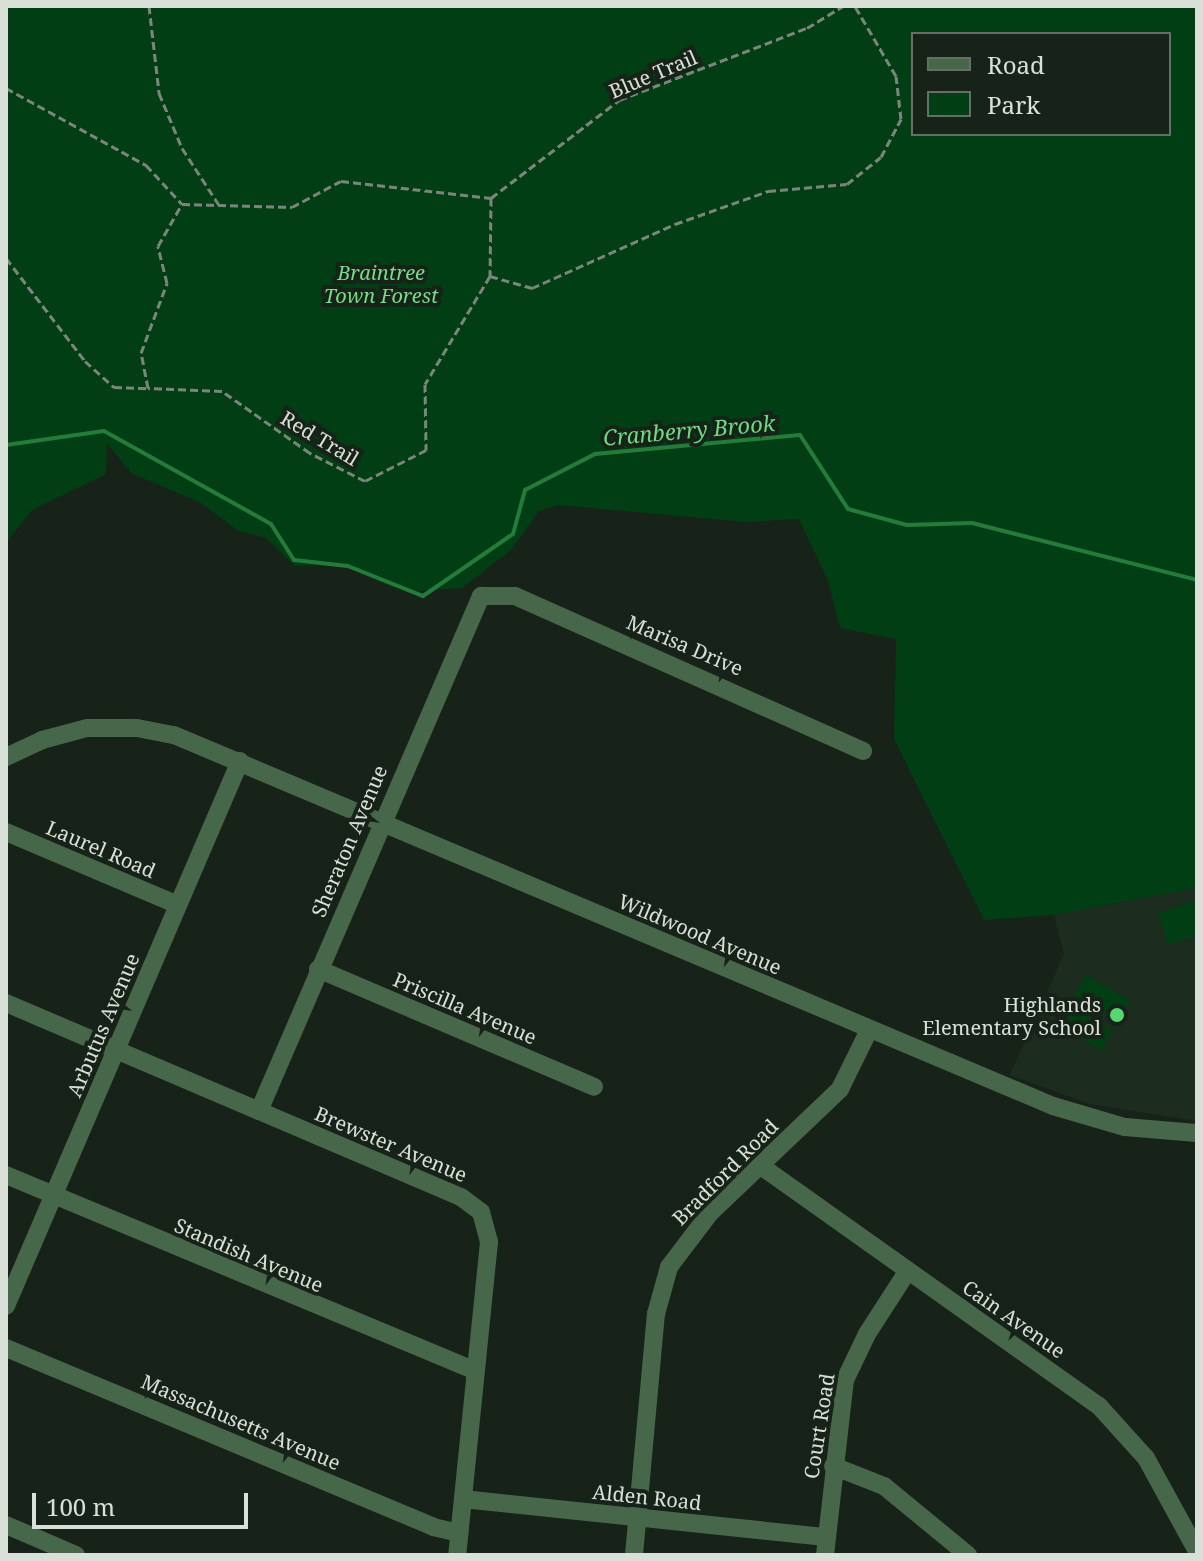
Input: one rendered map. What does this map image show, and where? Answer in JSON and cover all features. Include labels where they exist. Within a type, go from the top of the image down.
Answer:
[{"type":"street","name":"Marisa Drive","points":[[486,593],[515,596],[863,751]]},
{"type":"street","name":"Sheraton Avenue","points":[[259,1111],[473,605],[486,593]]},
{"type":"street","name":"Wildwood Avenue","points":[[6,757],[52,736],[100,727],[149,730],[194,743],[869,1030],[1087,1118],[1197,1133]]},
{"type":"street","name":"Arbutus Avenue","points":[[6,1306],[240,761]]},
{"type":"street","name":"Laurel Road","points":[[6,832],[178,905]]},
{"type":"street","name":"Priscilla Avenue","points":[[318,969],[594,1087]]},
{"type":"street","name":"Brewster Avenue","points":[[6,1003],[461,1197],[481,1212],[489,1242],[457,1555]]},
{"type":"street","name":"Bradford Road","points":[[634,1555],[664,1277],[690,1234],[840,1089],[869,1030]]},
{"type":"street","name":"Cain Avenue","points":[[761,1166],[1115,1421],[1161,1482],[1197,1551]]},
{"type":"street","name":"Standish Avenue","points":[[6,1175],[476,1371]]},
{"type":"street","name":"Court Road","points":[[826,1546],[833,1466],[849,1369],[907,1272]]},
{"type":"street","name":"Massachusetts Avenue","points":[[6,1348],[433,1527],[459,1533]]},
{"type":"street","points":[[833,1466],[855,1470],[884,1486],[968,1555]]},
{"type":"street","name":"Alden Road","points":[[463,1499],[638,1518],[826,1546]]},
{"type":"street","points":[[6,1525],[76,1555]]},
{"type":"path","points":[[149,6],[159,93],[182,148],[219,205]]},
{"type":"path","name":"Blue Trail","points":[[491,198],[619,100],[807,28],[843,6]]},
{"type":"path","points":[[6,88],[146,165],[182,204],[292,207],[341,181],[491,198],[490,276],[532,288],[675,224],[768,191],[847,184],[881,157],[901,119],[896,76],[855,6]]},
{"type":"path","points":[[6,258],[85,361],[114,387],[148,388],[141,353],[167,283],[158,246],[182,204]]},
{"type":"path","name":"Red Trail","points":[[148,388],[222,391],[310,453],[365,481],[426,450],[425,384],[490,276]]},
{"type":"shaded area","name":"Highlands Elementary School","points":[[1197,888],[1197,1121],[1090,1104],[1010,1075],[1064,954],[1054,915]]},
{"type":"green space","name":"Braintree Town Forest","points":[[6,6],[1197,6],[1197,888],[1054,915],[984,920],[894,739],[896,639],[840,628],[828,581],[799,519],[746,522],[557,505],[539,511],[511,550],[462,588],[415,591],[392,587],[341,565],[295,566],[266,538],[239,531],[199,502],[131,473],[107,443],[106,474],[32,510],[6,543]]},
{"type":"green space","points":[[1197,900],[1197,935],[1168,945],[1158,913]]},
{"type":"green space","points":[[1086,975],[1130,1001],[1119,1020],[1074,995]]},
{"type":"green space","points":[[1069,1005],[1113,1030],[1102,1050],[1058,1025]]},
{"type":"waterway","name":"Cranberry Brook","points":[[6,445],[104,431],[271,524],[294,560],[348,566],[423,596],[513,534],[525,490],[595,454],[800,435],[848,509],[907,525],[972,523],[1197,580]]},
{"type":"place","name":"Highlands Elementary School","points":[[1117,1015]]}]
